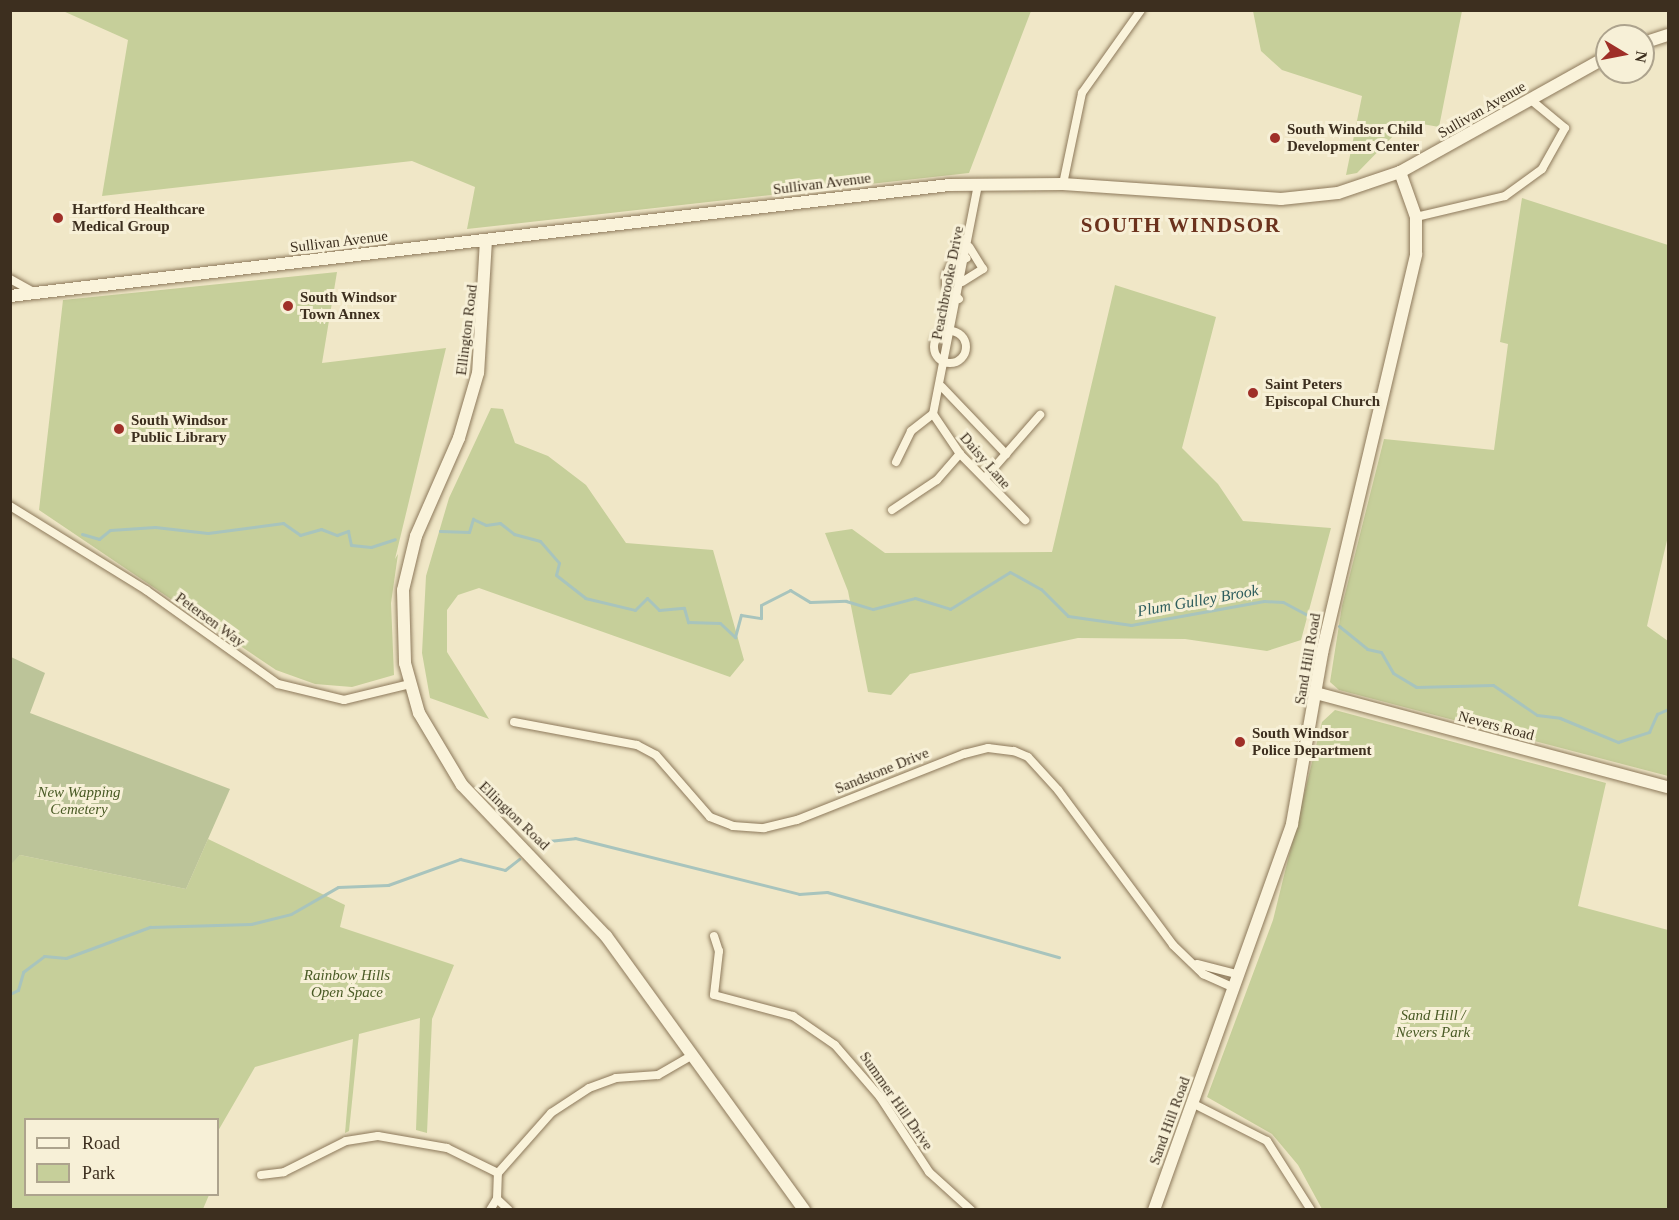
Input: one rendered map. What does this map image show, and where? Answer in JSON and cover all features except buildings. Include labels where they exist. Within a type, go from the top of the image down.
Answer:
[{"type":"main road","name":"Sullivan Avenue","points":[[10,296],[978,184],[1064,184],[1281,199],[1338,193],[1400,172],[1595,64]]},
{"type":"main road","name":"Sand Hill Road","points":[[1154,1209],[1240,975],[1292,824],[1316,693],[1418,242],[1416,217],[1400,172]]},
{"type":"main road","name":"Ellington Road","points":[[486,240],[478,373],[459,438],[416,536],[403,590],[402,642],[410,684],[430,738],[450,770],[584,908],[804,1209]]},
{"type":"main road","name":"Nevers Road","points":[[1316,693],[1668,787]]},
{"type":"street","points":[[1064,184],[1082,93],[1141,10]]},
{"type":"street","points":[[1416,217],[1505,196],[1542,169],[1565,128],[1530,99]]},
{"type":"street","name":"Peachbrooke Drive","points":[[933,414],[947,363],[969,247],[978,184]]},
{"type":"street","points":[[962,282],[983,269],[969,247]]},
{"type":"street","points":[[959,299],[946,286],[946,275],[951,265],[967,258]]},
{"type":"street","points":[[10,279],[35,292]]},
{"type":"street","points":[[953,330],[966,351],[947,363],[933,344],[953,330]]},
{"type":"street","points":[[942,387],[1006,454]]},
{"type":"street","points":[[896,462],[911,430],[933,414]]},
{"type":"street","name":"Daisy Lane","points":[[933,414],[960,454],[1025,520]]},
{"type":"street","points":[[985,478],[1040,415]]},
{"type":"street","points":[[892,510],[937,480],[960,454]]},
{"type":"street","name":"Petersen Way","points":[[10,507],[146,590],[278,684],[344,700],[410,684]]},
{"type":"street","name":"Sandstone Drive","points":[[514,722],[637,746],[656,755],[710,817],[732,826],[764,828],[964,754],[988,748],[1014,751],[1035,764],[1173,945],[1197,964],[1203,974],[1235,988]]},
{"type":"street","name":"Summer Hill Drive","points":[[714,936],[719,951],[714,995],[793,1016],[835,1045],[880,1097],[928,1172],[970,1209]]},
{"type":"street","name":"Sandstone Drive","points":[[1197,964],[1240,975]]},
{"type":"street","points":[[490,1209],[497,1198],[498,1173],[551,1113],[589,1088],[616,1078],[658,1075],[692,1054]]},
{"type":"street","points":[[1192,1103],[1267,1141],[1311,1209]]},
{"type":"street","points":[[261,1175],[285,1172],[346,1141],[378,1136],[447,1148],[498,1173]]},
{"type":"street","points":[[497,1198],[509,1209]]},
{"type":"green space","points":[[63,11],[1031,11],[969,173],[467,229],[475,187],[412,161],[102,196],[128,40]]},
{"type":"green space","points":[[1253,11],[1462,11],[1439,127],[1417,123],[1397,132],[1357,173],[1346,175],[1362,96],[1282,70],[1261,51]]},
{"type":"green space","points":[[1522,198],[1668,245],[1668,536],[1647,626],[1668,641],[1668,776],[1339,690],[1330,682],[1342,606],[1384,439],[1494,450],[1508,344],[1500,342]]},
{"type":"green space","points":[[337,272],[322,363],[446,348],[395,559],[398,554],[391,603],[394,675],[352,687],[315,684],[276,670],[39,510],[63,300]]},
{"type":"green space","points":[[1115,285],[1216,317],[1182,448],[1218,484],[1243,521],[1331,528],[1301,640],[1267,651],[1185,639],[1078,638],[910,674],[891,695],[868,692],[848,591],[825,533],[852,529],[885,553],[1052,552]]},
{"type":"green space","points":[[491,408],[503,409],[515,443],[548,456],[586,485],[626,543],[713,550],[744,660],[730,677],[479,588],[458,595],[447,610],[447,652],[489,719],[430,698],[422,653],[426,576],[449,498]]},
{"type":"green space","name":"New Wapping Cemetery","points":[[11,657],[45,673],[30,713],[230,789],[186,889],[20,855],[11,864]]},
{"type":"green space","name":"Sand Hill / Nevers Park","points":[[1335,710],[1606,783],[1578,906],[1668,930],[1668,1209],[1322,1209],[1298,1165],[1272,1134],[1207,1097],[1273,920],[1322,722]]},
{"type":"green space","name":"Rainbow Hills Open Space","points":[[208,839],[345,905],[340,927],[454,965],[432,1019],[427,1133],[416,1130],[420,1018],[359,1034],[349,1131],[345,1133],[353,1039],[255,1067],[219,1129],[219,1118],[24,1118],[24,1196],[209,1196],[203,1209],[11,1210],[10,864],[20,855],[186,889]]},
{"type":"waterway","name":"Plum Gulley Brook","points":[[440,531],[469,532],[473,519],[486,525],[500,523],[514,534],[540,541],[559,563],[556,575],[585,598],[635,610],[647,598],[659,610],[684,608],[688,622],[720,623],[735,637],[741,615],[761,618],[761,605],[790,590],[810,602],[846,601],[873,609],[915,598],[950,609],[1010,572],[1041,589],[1068,616],[1131,625],[1264,601],[1283,602],[1313,618]]},
{"type":"waterway","name":"Plum Gulley Brook","points":[[82,534],[99,539],[110,530],[155,527],[208,533],[283,523],[300,535],[321,529],[337,535],[348,531],[351,545],[371,547],[395,539]]},
{"type":"waterway","name":"Plum Gulley Brook","points":[[1339,626],[1367,649],[1381,652],[1393,673],[1416,687],[1493,685],[1537,715],[1560,718],[1618,742],[1649,732],[1657,714],[1668,709]]},
{"type":"waterway","points":[[539,842],[575,838],[799,894],[827,892],[1059,957]]},
{"type":"waterway","points":[[10,994],[18,990],[23,972],[44,956],[66,958],[150,927],[251,924],[291,914],[338,887],[388,885],[460,859],[505,870],[519,859]]},
{"type":"place","name":"South Windsor Child Development Center","points":[[1275,138]]},
{"type":"place","name":"Hartford Healthcare Medical Group","points":[[58,218]]},
{"type":"place","name":"South Windsor Town Annex","points":[[288,306]]},
{"type":"place","name":"Saint Peters Episcopal Church","points":[[1253,393]]},
{"type":"place","name":"South Windsor Public Library","points":[[119,429]]},
{"type":"place","name":"South Windsor Police Department","points":[[1240,742]]},
{"type":"district","name":"SOUTH WINDSOR","points":[[1181,225]]}]
